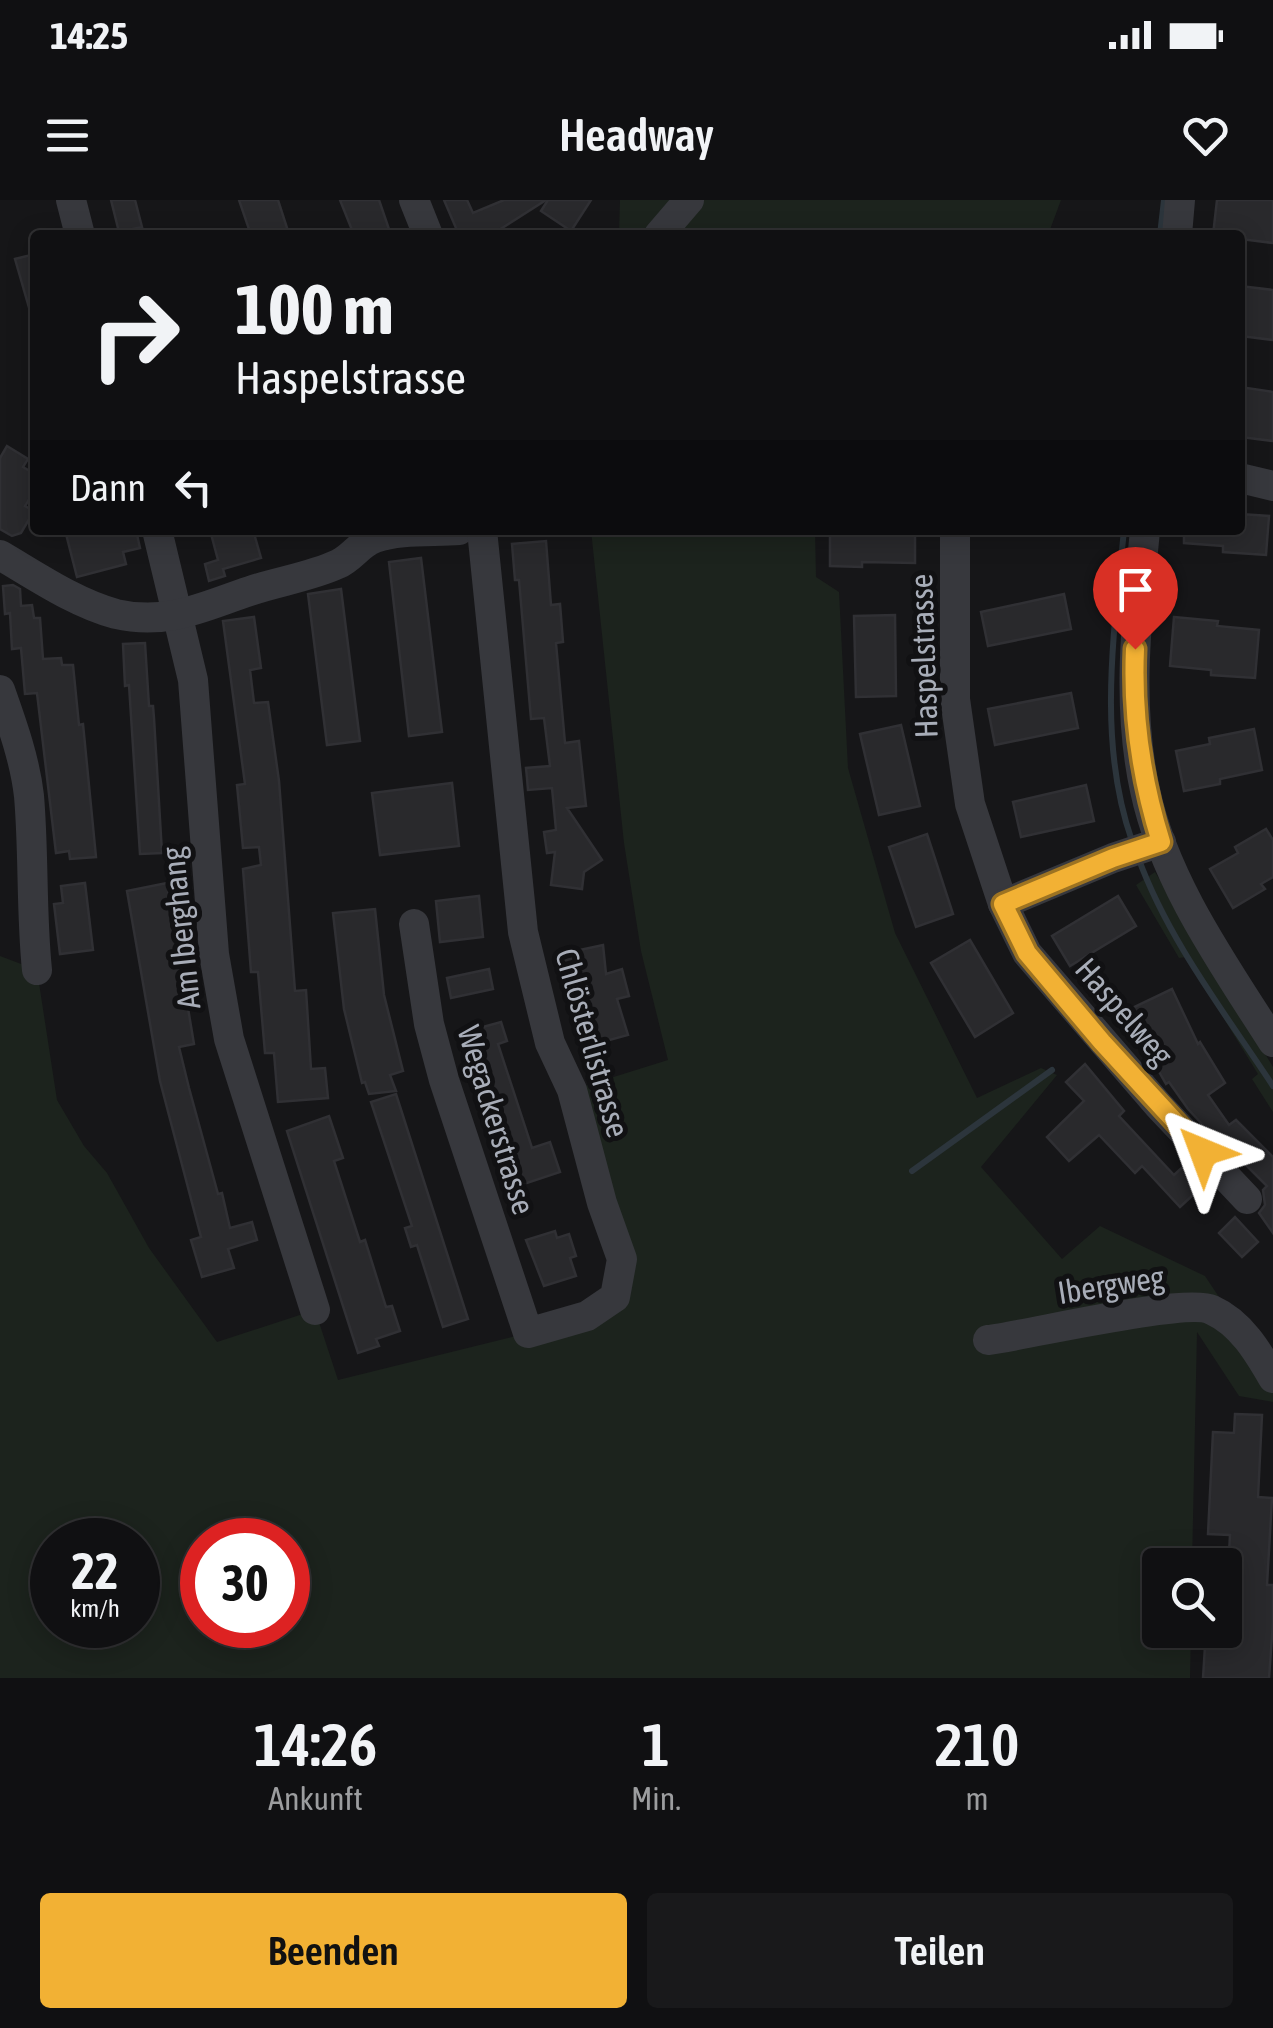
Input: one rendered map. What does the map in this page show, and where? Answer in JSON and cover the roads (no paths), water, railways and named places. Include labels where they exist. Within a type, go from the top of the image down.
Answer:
[{"type":"street","points":[[71,200],[79,230]]},
{"type":"street","points":[[414,200],[426,230]]},
{"type":"street","points":[[663,230],[689,200]]},
{"type":"street","points":[[1177,230],[1180,200]]},
{"type":"street","points":[[1245,479],[1273,486]]},
{"type":"street","name":"Am Iberghang","points":[[158,535],[193,680],[214,954],[229,1038],[315,1310]]},
{"type":"street","points":[[0,555],[64,592],[118,614],[179,615],[320,572],[344,562],[367,542],[393,535]]},
{"type":"street","name":"Chlösterlistrasse","points":[[483,535],[524,932],[550,1042],[572,1090],[602,1203],[622,1259],[616,1296],[587,1316],[528,1333]]},
{"type":"street","name":"Haspelstrasse","points":[[956,535],[955,699],[970,804],[1003,904]]},
{"type":"street","points":[[1145,535],[1134,685],[1145,792],[1142,848],[1208,937],[1273,1042]]},
{"type":"street","points":[[0,690],[28,793],[32,920],[38,970]]},
{"type":"street","points":[[1003,904],[1142,848]]},
{"type":"street","name":"Haspelweg","points":[[1003,904],[1027,953],[1147,1094],[1247,1199]]},
{"type":"street","name":"Wegackerstrasse","points":[[414,924],[429,1024],[444,1080],[528,1333]]},
{"type":"street","name":"Ibergweg","points":[[988,1340],[1163,1308],[1210,1308],[1250,1340],[1273,1378]]},
{"type":"waterway","points":[[1161,230],[1164,200]]},
{"type":"waterway","points":[[1124,535],[1113,647],[1111,726],[1121,803],[1132,841]]},
{"type":"waterway","points":[[1138,857],[1181,947],[1273,1086]]},
{"type":"waterway","points":[[912,1171],[1052,1070]]}]
